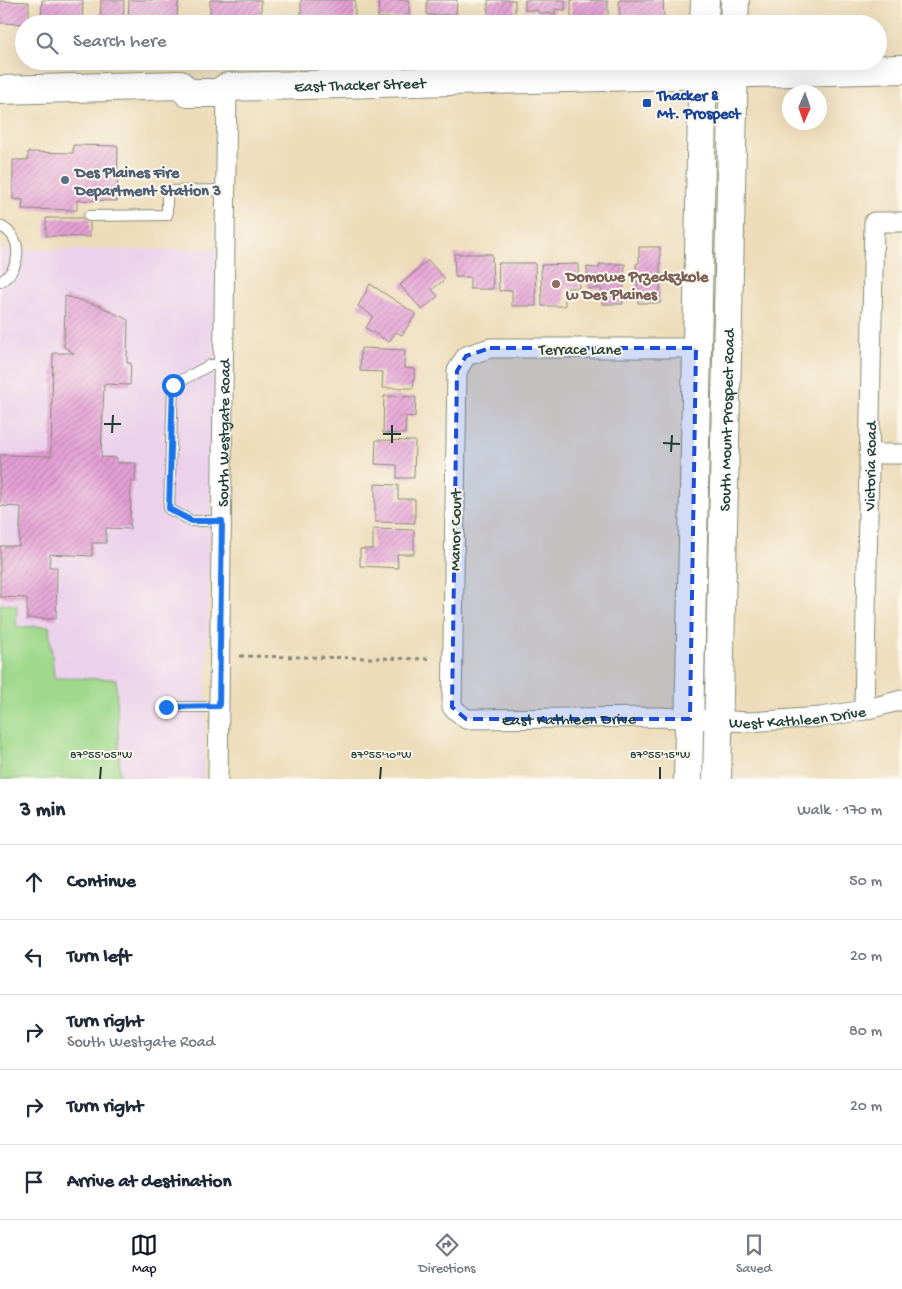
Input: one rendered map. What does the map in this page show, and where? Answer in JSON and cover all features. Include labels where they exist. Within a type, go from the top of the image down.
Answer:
[{"type":"main road","points":[[704,15],[705,0]]},
{"type":"main road","points":[[734,15],[735,0]]},
{"type":"main road","name":"East Thacker Street","points":[[0,90],[180,84],[188,93],[218,93],[228,87],[653,70]]},
{"type":"main road","name":"South Mount Prospect Road","points":[[688,779],[703,70]]},
{"type":"main road","name":"South Mount Prospect Road","points":[[717,779],[733,70]]},
{"type":"main road","name":"East Thacker Street","points":[[887,70],[902,70]]},
{"type":"street","name":"South Westgate Road","points":[[218,779],[228,87]]},
{"type":"street","name":"Victoria Road","points":[[864,710],[874,222],[902,222]]},
{"type":"street","name":"Terrace Lane","points":[[466,356],[490,348],[696,348]]},
{"type":"street","name":"Manor Court","points":[[452,707],[456,371],[466,356]]},
{"type":"street","points":[[870,454],[902,454]]},
{"type":"street","name":"West Kathleen Drive","points":[[690,719],[750,722],[821,717],[864,710],[902,700]]},
{"type":"street","name":"East Kathleen Drive","points":[[452,707],[466,719],[690,719]]},
{"type":"lane","points":[[89,216],[166,215],[167,191],[226,190]]},
{"type":"lane","points":[[0,226],[12,235],[17,244],[18,255],[10,275],[0,282]]},
{"type":"lane","points":[[222,521],[192,521],[169,509],[173,385],[210,365],[224,365]]},
{"type":"lane","points":[[166,707],[219,706]]},
{"type":"path","points":[[240,656],[432,659]]},
{"type":"highlighted area","points":[[490,348],[696,348],[690,719],[466,719],[452,707],[457,371],[466,356]]},
{"type":"shaded area","points":[[218,249],[204,779],[120,779],[116,679],[54,678],[49,626],[16,627],[17,605],[0,604],[0,250]]},
{"type":"green space","points":[[0,604],[17,605],[16,627],[49,626],[54,678],[116,679],[120,779],[0,779]]},
{"type":"building","points":[[42,0],[83,0],[82,15],[41,15]]},
{"type":"building","points":[[101,0],[124,0],[123,15],[100,15]]},
{"type":"building","points":[[129,0],[178,0],[177,15],[128,15]]},
{"type":"building","points":[[210,0],[261,0],[261,15],[210,15]]},
{"type":"building","points":[[301,0],[355,0],[355,15],[301,15]]},
{"type":"building","points":[[379,0],[409,0],[409,15],[378,15]]},
{"type":"building","points":[[427,0],[457,0],[456,15],[427,15]]},
{"type":"building","points":[[488,0],[515,0],[515,15],[488,15]]},
{"type":"building","points":[[525,0],[565,0],[565,10],[555,9],[555,14],[538,13],[538,10],[525,10]]},
{"type":"building","points":[[571,0],[608,1],[608,15],[571,15]]},
{"type":"building","points":[[619,0],[663,0],[664,15],[620,15]]},
{"type":"building","points":[[0,1],[29,2],[29,15],[15,15],[15,24],[0,23]]},
{"type":"building","name":"Des Plaines Fire Department Station 3","points":[[73,145],[118,146],[117,201],[77,200],[77,210],[22,209],[23,200],[13,199],[13,160],[28,160],[28,152],[73,153]]},
{"type":"building","points":[[46,218],[90,218],[90,237],[46,236]]},
{"type":"building","points":[[639,247],[660,247],[660,303],[638,303],[636,264],[639,263]]},
{"type":"building","points":[[454,254],[492,254],[493,289],[470,289],[470,277],[455,277]]},
{"type":"building","points":[[428,260],[445,279],[432,290],[438,296],[422,310],[400,285]]},
{"type":"building","points":[[498,263],[535,263],[536,306],[512,306],[512,290],[499,291]]},
{"type":"building","points":[[578,264],[579,288],[565,288],[565,306],[542,306],[541,265]]},
{"type":"building","points":[[600,264],[625,264],[623,304],[602,304],[601,288],[588,289],[587,267],[599,268]]},
{"type":"building","points":[[370,284],[416,314],[402,335],[396,332],[389,342],[366,328],[373,316],[358,306]]},
{"type":"building","points":[[65,296],[100,306],[128,320],[127,363],[131,363],[130,385],[104,384],[101,457],[117,458],[117,463],[136,463],[135,482],[131,482],[130,529],[106,528],[106,543],[92,543],[92,556],[50,554],[49,567],[57,567],[56,619],[27,618],[27,598],[0,597],[0,546],[19,546],[21,507],[0,506],[0,455],[51,456],[53,353],[74,353],[64,347]]},
{"type":"building","points":[[361,348],[405,350],[404,368],[415,369],[413,388],[382,388],[383,372],[360,371]]},
{"type":"building","points":[[384,396],[416,397],[415,417],[406,416],[405,434],[383,433]]},
{"type":"building","points":[[376,440],[415,441],[414,478],[397,478],[397,465],[375,464]]},
{"type":"building","points":[[375,484],[398,485],[398,499],[415,499],[415,523],[375,522]]},
{"type":"building","points":[[373,529],[414,530],[414,554],[397,554],[398,568],[360,566],[360,549],[373,549]]},
{"type":"place","name":"Thacker & Mt. Prospect","points":[[647,103]]},
{"type":"place","name":"Des Plaines Fire Department Station 3","points":[[65,180]]},
{"type":"place","name":"Domowe Przedszkole w Des Plaines","points":[[556,284]]},
{"type":"route","points":[[166,707],[219,706],[222,521],[192,521],[169,509],[173,385]]}]
